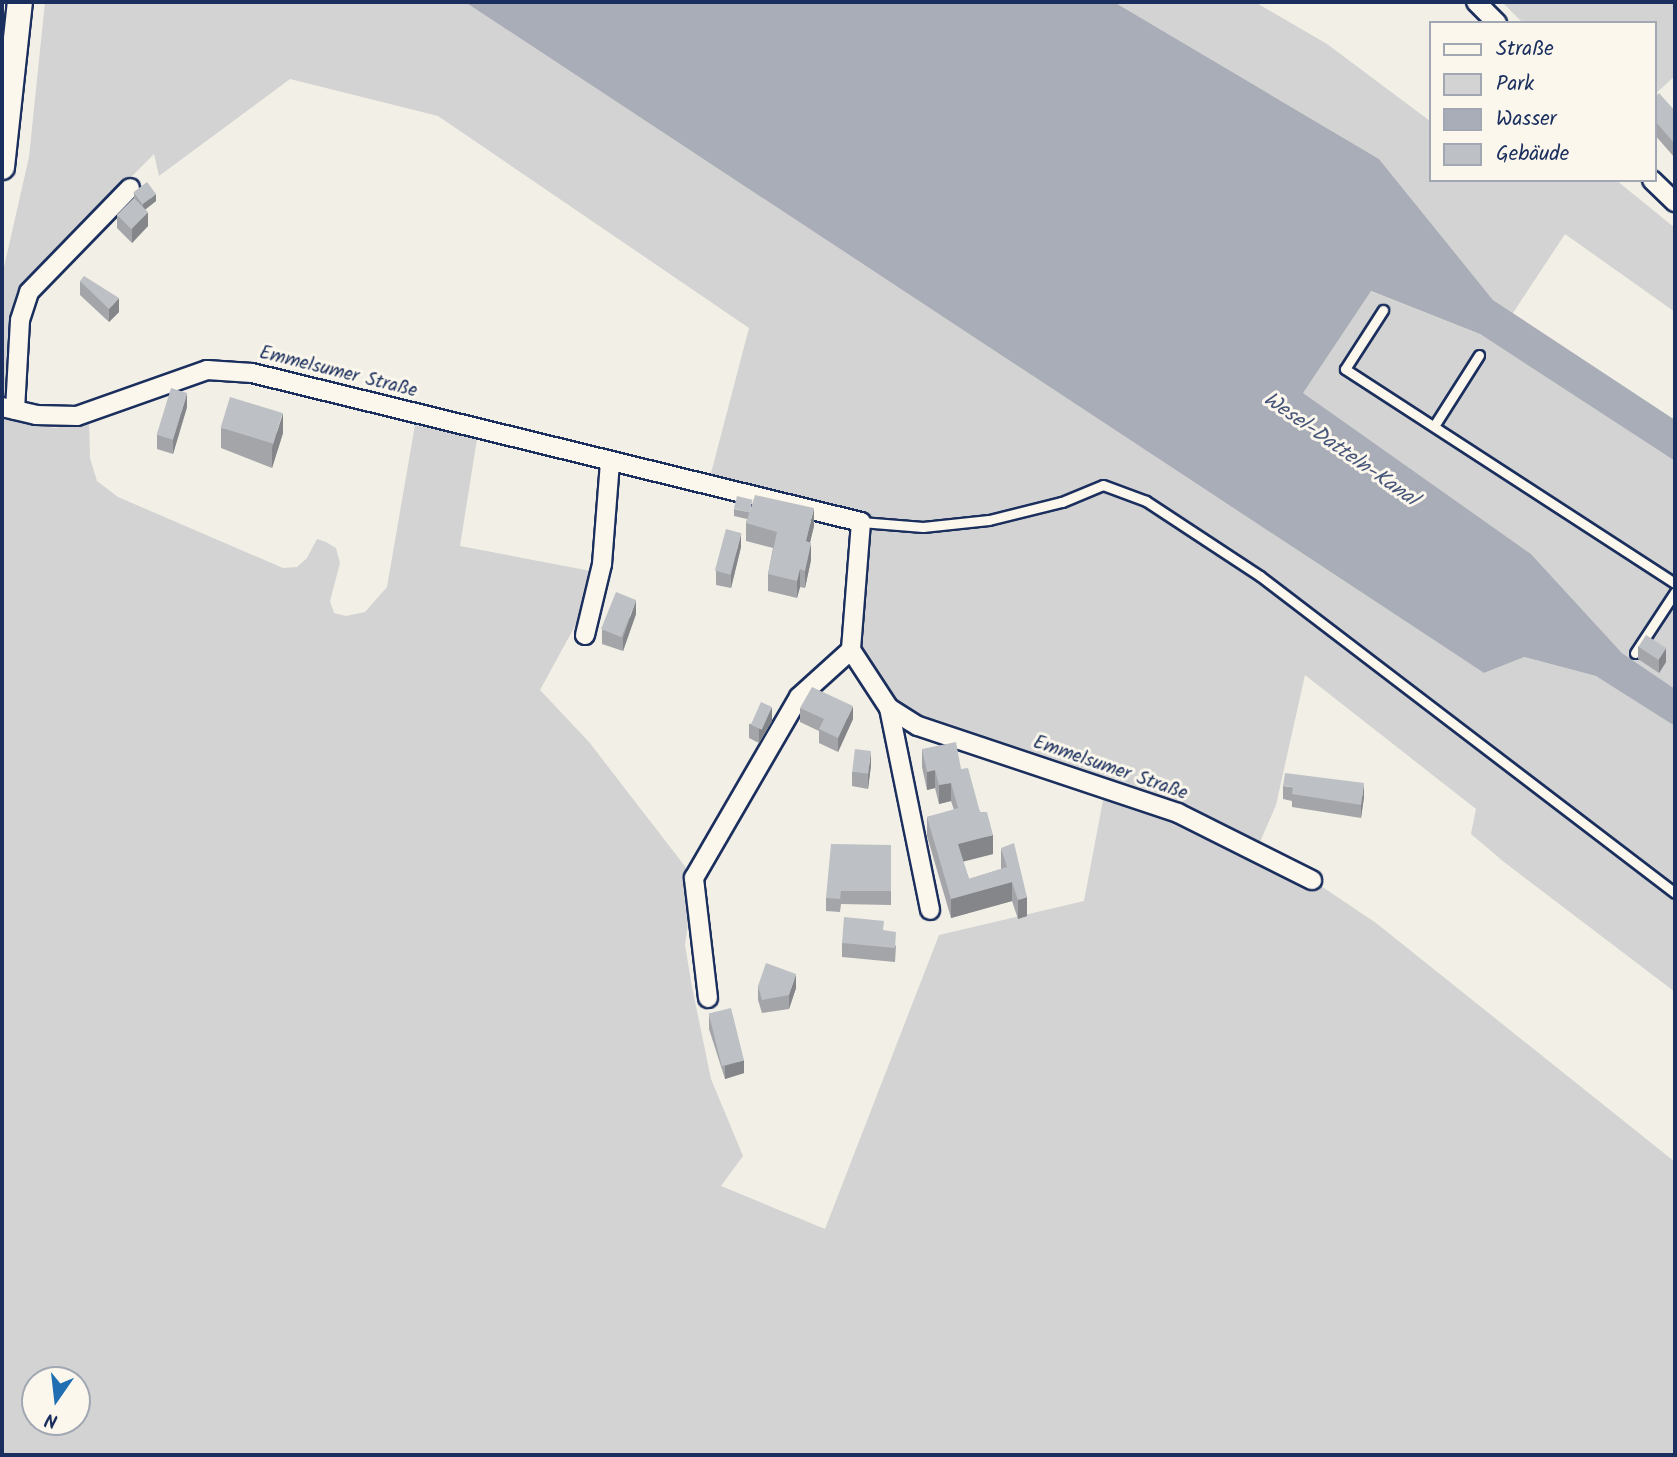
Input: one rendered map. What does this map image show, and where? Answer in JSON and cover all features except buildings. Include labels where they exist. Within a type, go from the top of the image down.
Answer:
[{"type":"street","points":[[2,167],[20,2]]},
{"type":"street","points":[[1476,2],[1495,21]]},
{"type":"street","points":[[1654,182],[1675,202]]},
{"type":"street","name":"Emmelsumer Straße","points":[[130,188],[29,292],[20,320],[8,408],[77,416],[207,370],[252,373],[610,463],[861,522]]},
{"type":"street","points":[[585,635],[603,564],[610,463]]},
{"type":"street","points":[[708,998],[694,878],[799,697],[851,650],[861,522]]},
{"type":"street","name":"Emmelsumer Straße","points":[[851,650],[889,708],[930,910]]},
{"type":"street","name":"Emmelsumer Straße","points":[[889,708],[918,726],[1178,813],[1312,880]]},
{"type":"lane","points":[[1383,310],[1345,369],[1675,583]]},
{"type":"lane","points":[[1434,426],[1479,355]]},
{"type":"lane","points":[[861,522],[923,527],[989,520],[1062,502],[1102,485],[1146,501],[1260,576],[1675,893]]},
{"type":"lane","points":[[1635,653],[1675,592]]},
{"type":"green space","points":[[45,2],[465,2],[1484,673],[1523,657],[1596,676],[1626,693],[1675,726],[1675,992],[1471,834],[1476,809],[1305,675],[1276,805],[1260,842],[1191,812],[927,721],[899,706],[883,691],[859,645],[857,605],[870,517],[710,477],[749,328],[438,116],[290,79],[159,176],[154,154],[28,281],[13,319],[10,402],[2,400],[2,276],[29,157]]},
{"type":"green space","points":[[1114,2],[1255,2],[1327,44],[1428,120],[1428,182],[1618,182],[1675,228],[1675,312],[1565,234],[1513,313],[1493,300],[1379,159]]},
{"type":"green space","points":[[1502,2],[1675,2],[1675,76],[1656,93],[1656,21],[1521,21]]},
{"type":"green space","points":[[1370,291],[1480,334],[1675,461],[1675,689],[1622,653],[1531,554],[1302,393]]},
{"type":"green space","points":[[2,419],[55,428],[89,421],[90,458],[97,481],[118,497],[283,568],[297,567],[307,558],[317,539],[326,542],[336,548],[340,563],[330,601],[334,613],[346,616],[365,612],[387,587],[415,425],[477,439],[460,546],[596,572],[592,595],[540,690],[589,742],[694,878],[685,945],[692,987],[711,1079],[743,1156],[721,1186],[825,1229],[939,935],[1084,901],[1104,795],[1173,819],[1259,862],[1312,880],[1376,923],[1675,1162],[1675,1455],[2,1455]]},
{"type":"water","name":"Wesel-Datteln-Kanal","points":[[465,2],[1114,2],[1379,159],[1493,300],[1675,420],[1675,461],[1480,334],[1371,291],[1303,393],[1531,554],[1622,653],[1675,689],[1675,726],[1596,676],[1524,657],[1484,673]]}]
